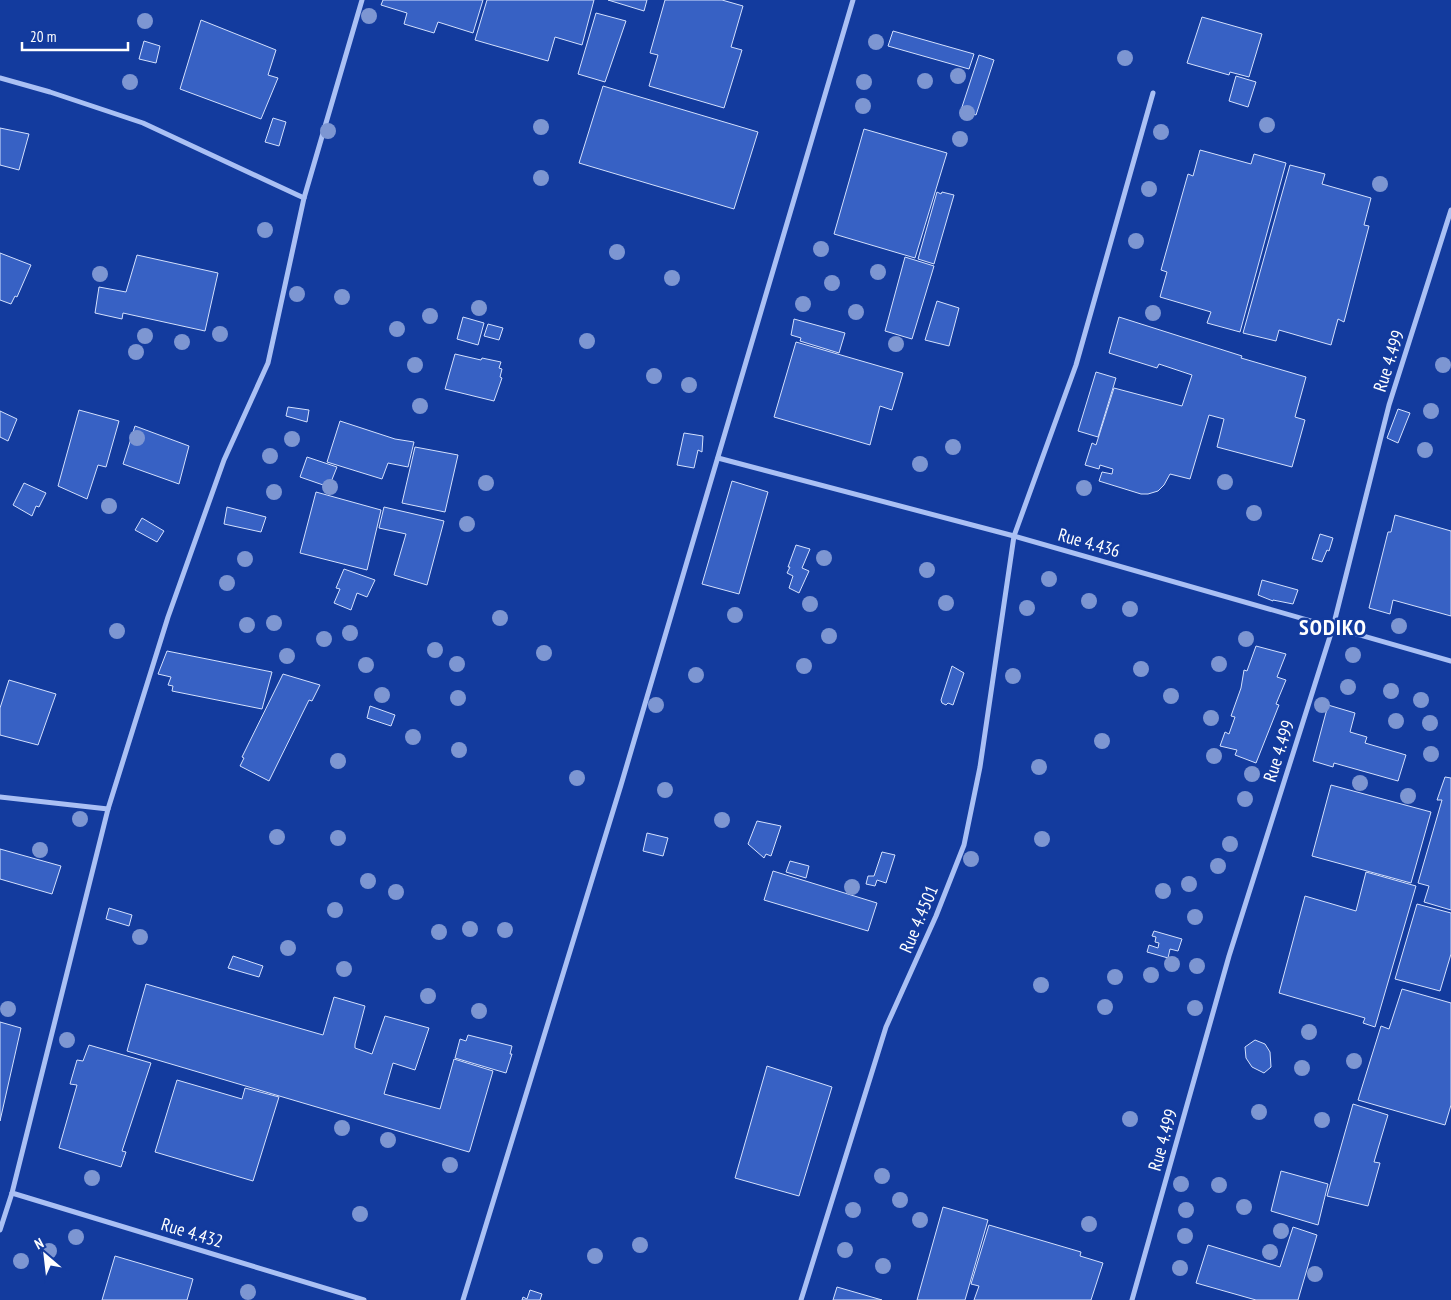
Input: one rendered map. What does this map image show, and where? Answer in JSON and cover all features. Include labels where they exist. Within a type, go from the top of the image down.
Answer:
[{"type":"street","points":[[0,1230],[12,1193],[108,809],[168,617],[224,460],[268,363],[304,198],[362,0]]},
{"type":"street","points":[[462,1300],[618,794],[853,0]]},
{"type":"street","points":[[0,78],[50,92],[144,124],[304,198]]},
{"type":"street","name":"Rue 4.4501","points":[[801,1300],[886,1027],[936,916],[964,845],[980,767],[1014,536],[1076,365],[1153,93]]},
{"type":"street","name":"Rue 4.499","points":[[1132,1300],[1229,956],[1333,627],[1389,405],[1451,210]]},
{"type":"street","name":"Rue 4.436","points":[[718,458],[1014,536],[1451,661]]},
{"type":"street","points":[[0,797],[108,809]]},
{"type":"street","name":"Rue 4.432","points":[[12,1193],[364,1300]]},
{"type":"building","points":[[383,0],[483,0],[473,33],[438,22],[434,33],[404,24],[407,13],[381,5]]},
{"type":"building","points":[[487,0],[594,0],[582,45],[555,37],[548,61],[475,40]]},
{"type":"building","points":[[608,0],[647,0],[644,11]]},
{"type":"building","points":[[665,0],[722,0],[743,6],[731,47],[742,50],[724,108],[649,86],[658,55],[650,53]]},
{"type":"building","points":[[596,13],[626,21],[605,82],[578,74]]},
{"type":"building","points":[[1202,17],[1262,34],[1249,77],[1230,72],[1229,75],[1187,63]]},
{"type":"building","points":[[201,20],[276,50],[268,75],[278,78],[261,119],[180,89]]},
{"type":"building","points":[[893,31],[974,54],[969,69],[888,46]]},
{"type":"building","points":[[144,41],[160,46],[156,63],[139,59]]},
{"type":"building","points":[[979,55],[994,60],[976,115],[961,110]]},
{"type":"building","points":[[1236,76],[1256,82],[1248,107],[1229,101]]},
{"type":"building","points":[[603,86],[758,132],[734,209],[579,163]]},
{"type":"building","points":[[273,118],[286,122],[279,146],[265,142]]},
{"type":"building","points":[[0,128],[29,134],[19,170],[0,165]]},
{"type":"building","points":[[864,129],[947,153],[915,258],[834,234]]},
{"type":"building","points":[[1200,150],[1251,164],[1254,154],[1286,163],[1240,332],[1207,323],[1211,312],[1160,297],[1167,272],[1161,270],[1188,174],[1193,176]]},
{"type":"building","points":[[1290,165],[1325,174],[1322,184],[1371,198],[1364,225],[1369,226],[1344,322],[1338,319],[1331,345],[1279,330],[1276,341],[1243,333]]},
{"type":"building","points":[[937,192],[954,195],[934,264],[918,259]]},
{"type":"building","points":[[0,253],[31,265],[17,297],[15,296],[11,304],[0,300]]},
{"type":"building","points":[[137,255],[218,273],[205,331],[123,313],[122,319],[95,313],[99,287],[126,292]]},
{"type":"building","points":[[905,257],[934,266],[912,339],[885,331]]},
{"type":"building","points":[[937,301],[959,308],[949,346],[925,340]]},
{"type":"building","points":[[463,317],[484,323],[478,345],[457,339]]},
{"type":"building","points":[[1119,317],[1242,356],[1241,358],[1306,377],[1295,417],[1305,420],[1292,467],[1217,447],[1224,419],[1209,415],[1190,479],[1170,474],[1158,491],[1148,494],[1141,494],[1099,481],[1102,472],[1112,474],[1113,469],[1100,465],[1099,469],[1085,465],[1092,443],[1096,445],[1114,388],[1182,406],[1192,375],[1159,364],[1157,368],[1109,353]]},
{"type":"building","points":[[794,319],[845,333],[839,353],[800,341],[801,338],[791,335]]},
{"type":"building","points":[[488,324],[503,328],[499,340],[484,336]]},
{"type":"building","points":[[796,342],[903,373],[892,410],[880,406],[870,445],[774,417]]},
{"type":"building","points":[[455,354],[501,362],[499,368],[502,369],[500,377],[502,378],[494,401],[445,389]]},
{"type":"building","points":[[1096,372],[1116,378],[1098,437],[1078,431]]},
{"type":"building","points":[[288,407],[309,410],[307,422],[286,416]]},
{"type":"building","points":[[1398,409],[1410,413],[1398,443],[1387,438]]},
{"type":"building","points":[[79,410],[119,421],[106,467],[98,465],[87,499],[58,486]]},
{"type":"building","points":[[0,411],[17,419],[8,441],[0,437]]},
{"type":"building","points":[[340,421],[395,439],[414,442],[408,467],[388,463],[382,479],[327,462]]},
{"type":"building","points":[[135,426],[189,446],[179,484],[123,464]]},
{"type":"building","points":[[684,433],[703,436],[702,452],[698,450],[694,468],[677,465]]},
{"type":"building","points":[[415,447],[458,455],[445,512],[402,503]]},
{"type":"building","points":[[307,457],[337,467],[329,487],[300,477]]},
{"type":"building","points":[[732,481],[768,492],[739,594],[702,584]]},
{"type":"building","points":[[24,483],[46,493],[39,507],[36,506],[32,516],[13,505]]},
{"type":"building","points":[[316,492],[381,510],[367,570],[300,553]]},
{"type":"building","points":[[227,507],[266,517],[261,532],[224,524]]},
{"type":"building","points":[[384,507],[444,521],[427,585],[394,575],[406,534],[379,528]]},
{"type":"building","points":[[1395,515],[1451,531],[1451,616],[1393,600],[1390,614],[1369,608],[1388,532],[1391,532]]},
{"type":"building","points":[[142,518],[164,531],[157,542],[135,530]]},
{"type":"building","points":[[1320,534],[1333,538],[1329,551],[1327,550],[1322,562],[1312,559]]},
{"type":"building","points":[[796,545],[810,549],[802,568],[809,571],[799,593],[789,588],[793,576],[787,573]]},
{"type":"building","points":[[344,569],[375,580],[367,597],[357,593],[351,610],[334,603],[340,589],[336,588]]},
{"type":"building","points":[[1262,580],[1298,590],[1293,604],[1273,601],[1258,595]]},
{"type":"building","points":[[1256,646],[1286,654],[1277,677],[1286,680],[1276,704],[1279,705],[1256,763],[1235,755],[1237,750],[1220,746],[1225,732],[1229,734],[1235,717],[1231,716],[1241,688],[1244,670],[1247,671]]},
{"type":"building","points":[[167,651],[272,672],[262,709],[172,691],[173,686],[168,685],[171,677],[158,674]]},
{"type":"building","points":[[952,666],[964,673],[953,705],[948,703],[946,705],[941,700]]},
{"type":"building","points":[[283,674],[320,685],[312,701],[309,700],[269,781],[240,766],[244,758],[242,757]]},
{"type":"building","points":[[9,680],[56,694],[38,745],[0,735],[0,708]]},
{"type":"building","points":[[1328,705],[1355,713],[1350,732],[1367,737],[1365,743],[1406,755],[1398,781],[1334,763],[1333,767],[1313,761]]},
{"type":"building","points":[[370,706],[395,715],[391,726],[367,718]]},
{"type":"building","points":[[1445,777],[1451,778],[1451,910],[1424,902],[1429,886],[1418,883],[1442,800],[1437,800]]},
{"type":"building","points":[[1331,785],[1431,812],[1411,883],[1312,856]]},
{"type":"building","points":[[757,821],[781,826],[771,856],[766,854],[764,858],[748,844]]},
{"type":"building","points":[[647,833],[668,838],[663,856],[643,851]]},
{"type":"building","points":[[0,849],[61,866],[52,894],[0,879]]},
{"type":"building","points":[[882,852],[895,855],[886,883],[877,880],[875,886],[866,884],[868,876],[874,876]]},
{"type":"building","points":[[790,861],[809,866],[806,878],[786,872]]},
{"type":"building","points":[[773,871],[877,903],[868,931],[764,900]]},
{"type":"building","points":[[1366,872],[1416,886],[1375,1027],[1363,1023],[1365,1018],[1279,993],[1305,896],[1356,911]]},
{"type":"building","points":[[1417,904],[1451,913],[1451,954],[1440,991],[1395,979]]},
{"type":"building","points":[[109,908],[132,915],[129,926],[106,919]]},
{"type":"building","points":[[1154,931],[1182,939],[1178,951],[1170,949],[1168,958],[1147,952],[1149,945],[1158,948],[1159,943],[1155,942],[1156,937],[1152,936]]},
{"type":"building","points":[[233,956],[263,966],[259,977],[228,968]]},
{"type":"building","points":[[146,984],[323,1035],[334,997],[365,1006],[355,1048],[372,1054],[385,1016],[429,1028],[415,1070],[393,1063],[384,1094],[440,1109],[454,1059],[493,1071],[469,1152],[127,1051]]},
{"type":"building","points":[[1402,989],[1451,1003],[1451,1105],[1445,1125],[1358,1100],[1381,1026],[1389,1029]]},
{"type":"building","points":[[0,1022],[21,1028],[0,1121]]},
{"type":"building","points":[[468,1035],[512,1046],[510,1054],[512,1054],[506,1073],[455,1058],[460,1039],[466,1041]]},
{"type":"building","points":[[1255,1040],[1265,1044],[1270,1052],[1271,1067],[1264,1073],[1252,1067],[1246,1058],[1245,1047]]},
{"type":"building","points":[[89,1045],[151,1063],[122,1151],[126,1152],[121,1167],[59,1148],[77,1085],[70,1084],[77,1060],[83,1061]]},
{"type":"building","points":[[767,1066],[832,1087],[799,1196],[735,1178]]},
{"type":"building","points":[[177,1080],[242,1099],[245,1088],[279,1097],[253,1181],[155,1152]]},
{"type":"building","points":[[1353,1104],[1388,1115],[1374,1162],[1380,1163],[1368,1206],[1327,1196]]},
{"type":"building","points":[[1281,1171],[1328,1184],[1318,1225],[1271,1211]]},
{"type":"building","points":[[943,1207],[988,1220],[965,1300],[917,1300]]},
{"type":"building","points":[[989,1225],[1081,1252],[1080,1256],[1103,1263],[1091,1300],[974,1300],[979,1286],[971,1284]]},
{"type":"building","points":[[1293,1227],[1317,1235],[1298,1300],[1256,1300],[1196,1283],[1208,1245],[1280,1267]]},
{"type":"building","points":[[115,1256],[193,1279],[187,1300],[102,1300]]},
{"type":"building","points":[[837,1287],[882,1300],[833,1300]]},
{"type":"building","points":[[530,1290],[542,1294],[540,1300],[522,1300],[523,1297],[527,1299]]},
{"type":"district","name":"SODIKO","points":[[1333,627]]}]
